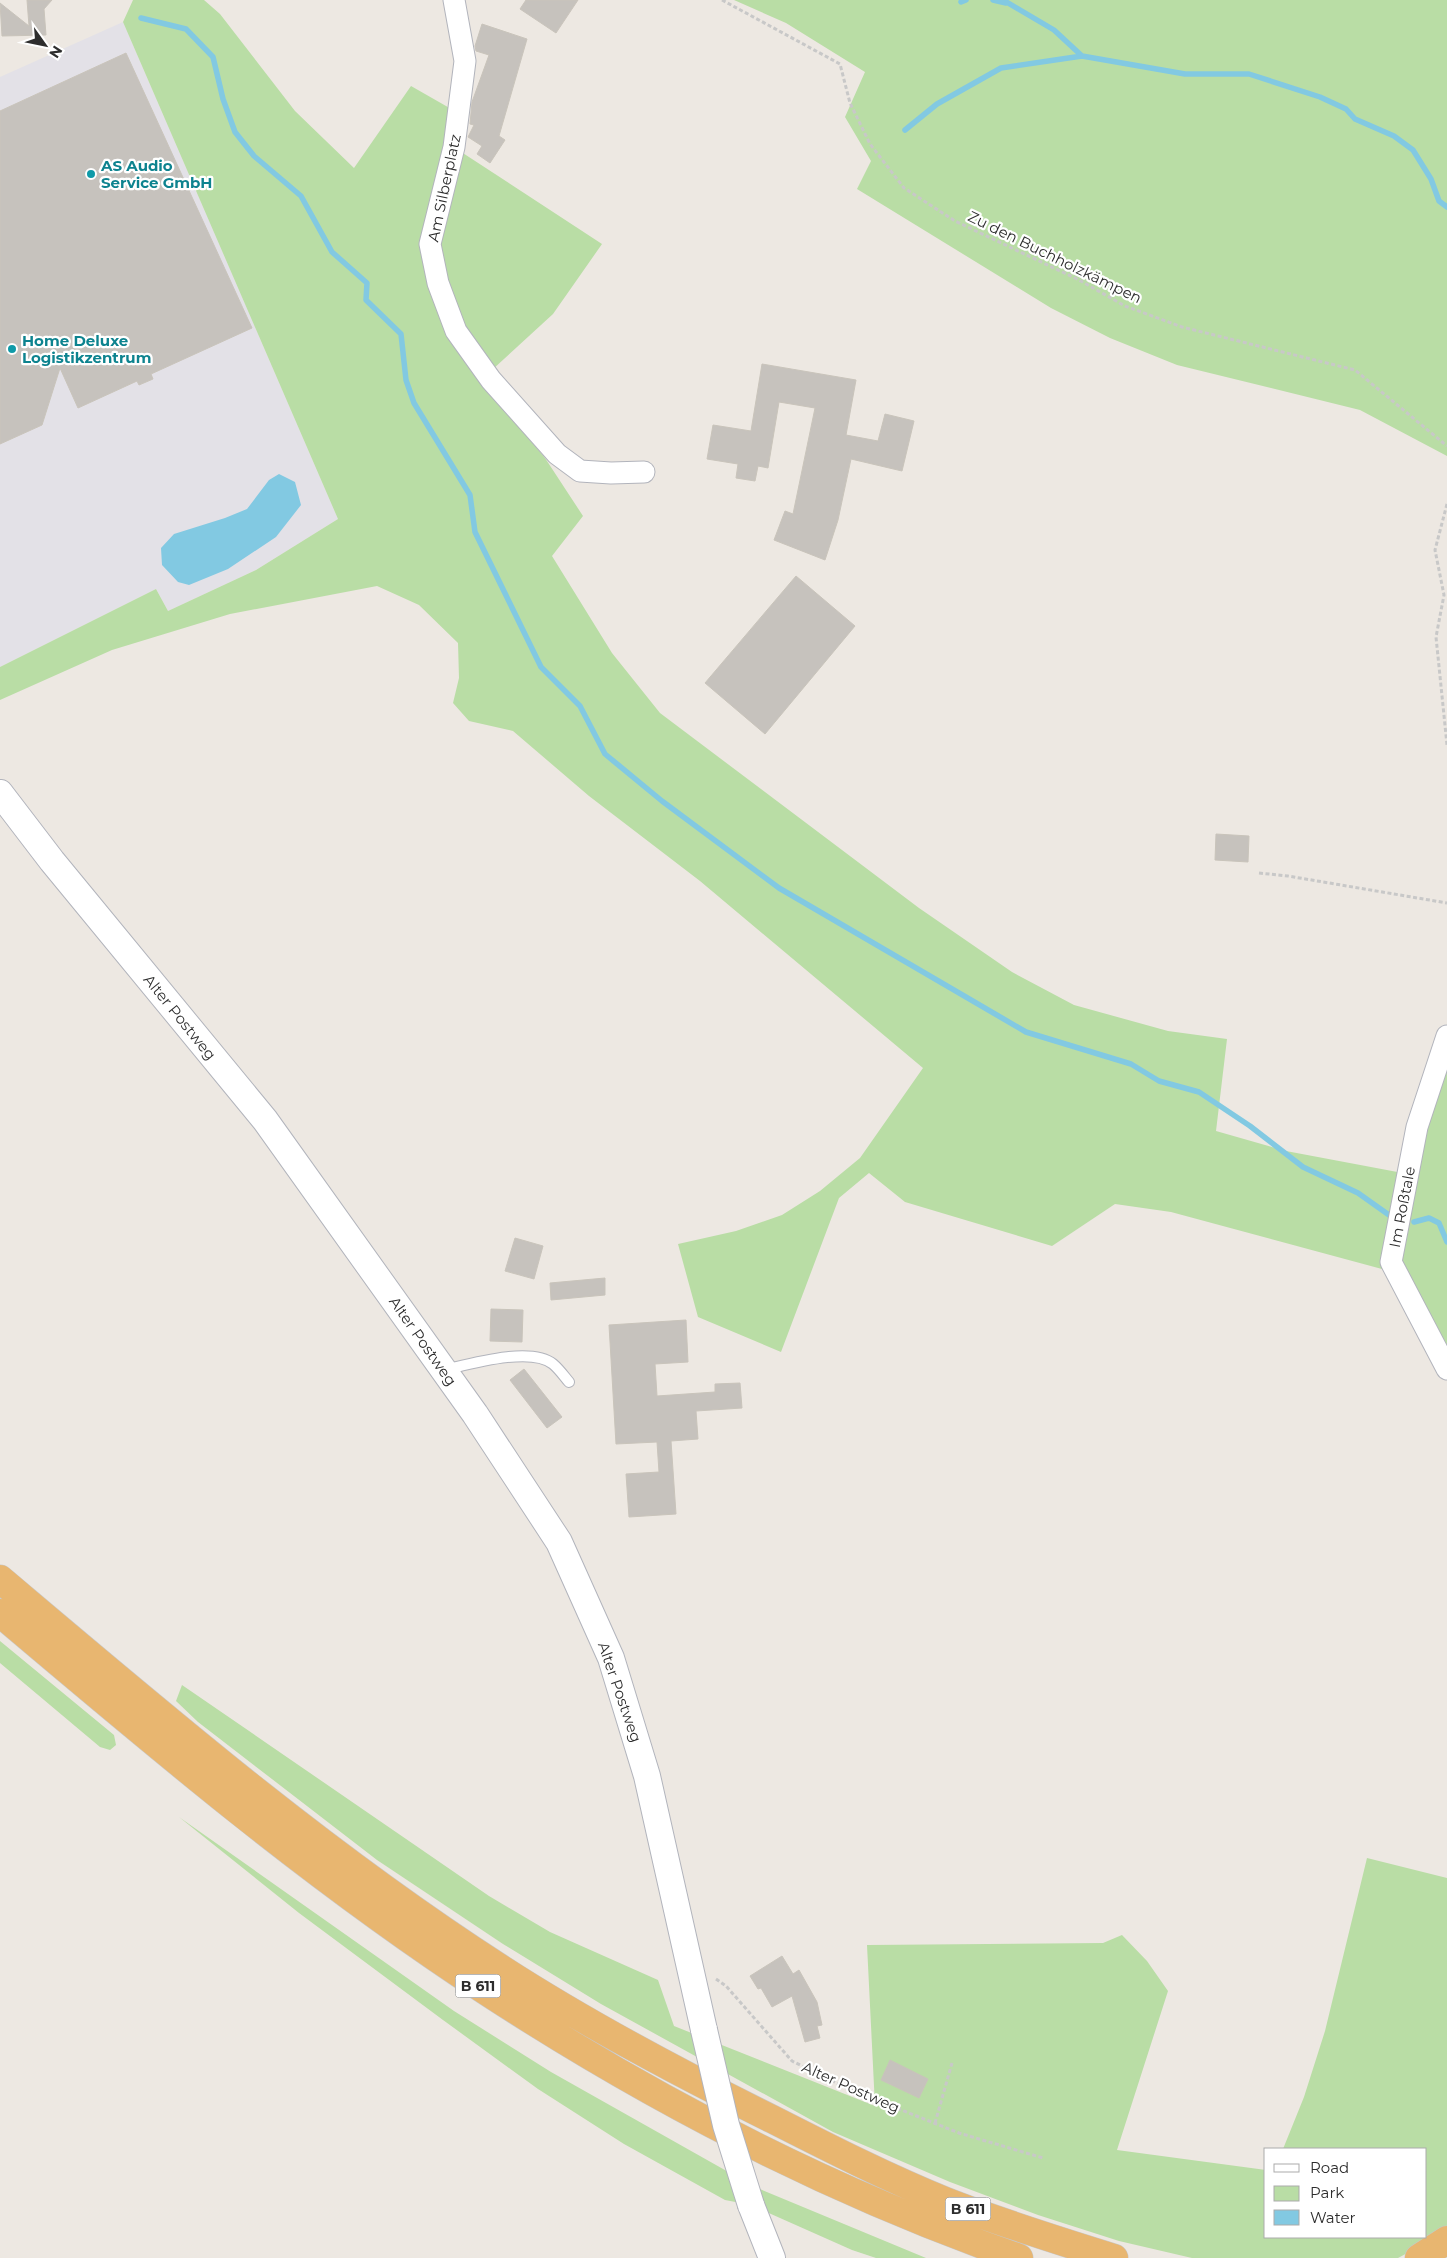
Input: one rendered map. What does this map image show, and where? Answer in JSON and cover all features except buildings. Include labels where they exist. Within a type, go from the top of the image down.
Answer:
[{"type":"highway","name":"B 611","points":[[0,1579],[256,1792],[383,1887],[500,1968],[564,2007],[686,2076],[853,2159],[943,2200],[1036,2234],[1114,2258]]},
{"type":"highway","name":"B 611","points":[[0,1612],[234,1807],[365,1907],[501,2000],[586,2054],[696,2116],[775,2155],[942,2231],[1019,2258]]},
{"type":"highway","points":[[1419,2258],[1447,2240]]},
{"type":"street","name":"Am Silberplatz","points":[[454,0],[465,61],[454,147],[430,244],[438,283],[456,331],[491,380],[557,454],[580,471],[611,473],[644,472]]},
{"type":"street","name":"Alter Postweg","points":[[0,793],[265,1120],[443,1370],[559,1542],[612,1658],[647,1776],[726,2125],[751,2205],[772,2258]]},
{"type":"street","name":"Im Roßtale","points":[[1447,1036],[1417,1127],[1391,1262],[1447,1369]]},
{"type":"lane","points":[[443,1370],[502,1358],[536,1357],[552,1363],[569,1382]]},
{"type":"path","name":"Zu den Buchholzkämpen","points":[[722,0],[840,64],[850,103],[870,144],[904,188],[955,220],[1079,280],[1125,306],[1182,327],[1355,370],[1447,446]]},
{"type":"path","points":[[1447,504],[1435,550],[1444,595],[1436,637],[1447,745]]},
{"type":"path","points":[[1259,873],[1288,876],[1447,903]]},
{"type":"path","name":"Alter Postweg","points":[[690,1970],[705,1972],[726,1986],[792,2061],[849,2088],[935,2123],[1043,2158]]},
{"type":"path","points":[[935,2123],[952,2062]]},
{"type":"shaded area","points":[[123,22],[338,519],[256,570],[168,611],[156,589],[0,667],[0,77]]},
{"type":"green space","points":[[133,0],[204,0],[220,14],[295,111],[354,168],[411,86],[453,110],[449,144],[602,244],[553,314],[481,380],[545,458],[583,516],[552,556],[612,653],[660,713],[919,908],[1012,972],[1074,1005],[1168,1031],[1227,1039],[1216,1131],[1286,1151],[1408,1174],[1447,1033],[1447,1375],[1393,1272],[1171,1212],[1115,1204],[1052,1246],[905,1202],[869,1173],[839,1198],[781,1352],[698,1317],[678,1244],[736,1231],[782,1215],[820,1191],[860,1158],[923,1068],[700,881],[589,796],[513,731],[469,721],[453,703],[459,678],[458,643],[419,605],[377,586],[230,614],[112,650],[0,700],[0,667],[156,589],[168,611],[256,570],[338,519],[123,22]]},
{"type":"green space","points":[[734,0],[1447,0],[1447,456],[1360,410],[1177,365],[1110,338],[1051,308],[857,189],[871,161],[845,117],[865,72],[786,23]]},
{"type":"green space","points":[[0,1641],[114,1735],[116,1745],[110,1750],[100,1747],[0,1663]]},
{"type":"green space","points":[[182,1685],[489,1896],[550,1932],[658,1980],[674,2026],[875,2106],[867,1945],[1103,1943],[1122,1935],[1147,1961],[1168,1991],[1117,2150],[1264,2170],[1264,2238],[1427,2238],[1427,2148],[1283,2148],[1304,2097],[1325,2031],[1367,1858],[1447,1878],[1447,2227],[1428,2242],[1398,2258],[1192,2258],[1119,2241],[1038,2215],[950,2182],[833,2132],[601,2004],[503,1944],[377,1860],[198,1722],[176,1701]]},
{"type":"green space","points":[[179,1817],[454,2011],[551,2072],[755,2187],[926,2258],[876,2258],[852,2250],[751,2205],[725,2200],[624,2144],[538,2089],[443,2020],[299,1913]]},
{"type":"water","points":[[279,474],[295,482],[301,505],[276,537],[228,569],[189,585],[178,582],[162,565],[161,548],[174,534],[247,509],[269,480]]},
{"type":"waterway","points":[[961,2],[966,0]]},
{"type":"waterway","points":[[993,0],[1006,3]]},
{"type":"waterway","points":[[1003,0],[1054,30],[1082,56],[1185,74],[1249,74],[1320,97],[1346,109],[1355,119],[1394,136],[1413,150],[1431,179],[1439,201],[1447,207]]},
{"type":"waterway","points":[[141,18],[186,29],[213,57],[223,99],[235,132],[254,156],[301,196],[332,252],[367,283],[366,300],[401,334],[406,380],[414,403],[470,495],[475,532],[541,667],[580,706],[605,754],[662,801],[779,888],[1026,1032],[1131,1064],[1159,1081],[1199,1092],[1250,1126],[1303,1167],[1358,1193],[1389,1215]]},
{"type":"waterway","points":[[905,130],[937,104],[1001,68],[1082,56]]},
{"type":"waterway","points":[[1414,1222],[1429,1218],[1439,1223],[1447,1242]]},
{"type":"place","name":"AS Audio Service GmbH","points":[[91,174]]},
{"type":"place","name":"Home Deluxe Logistikzentrum","points":[[12,349]]}]
